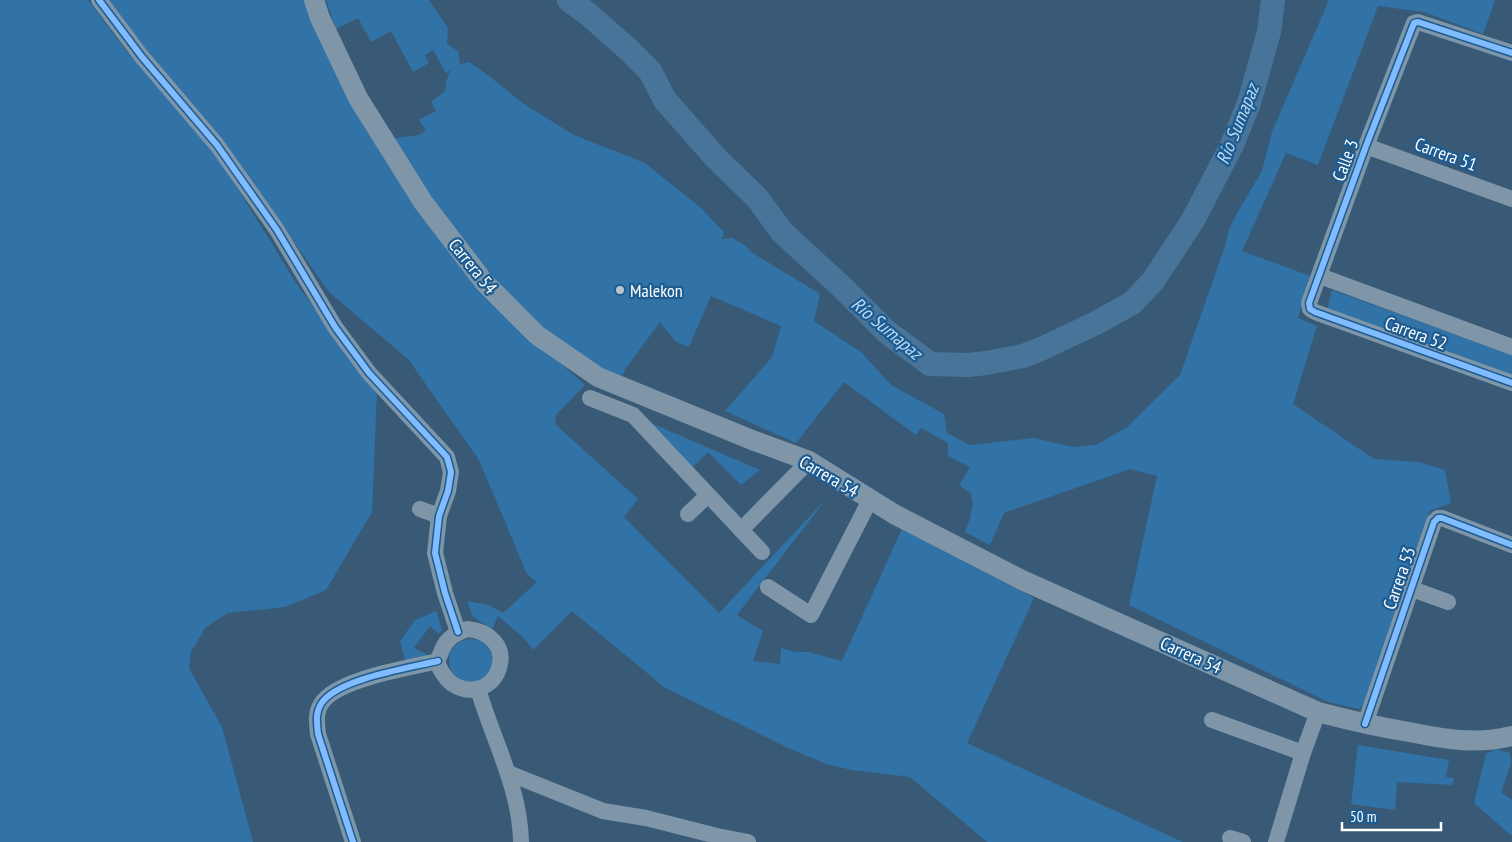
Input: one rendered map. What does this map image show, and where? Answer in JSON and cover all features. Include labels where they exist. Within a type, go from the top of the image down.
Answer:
[{"type":"main road","name":"Carrera 54","points":[[314,0],[320,18],[358,98],[423,202],[484,282],[537,335],[598,377],[752,440],[809,461],[870,500],[1024,581],[1318,712],[1365,724],[1448,739],[1472,741],[1507,737]]},
{"type":"street","points":[[99,0],[142,57],[217,145],[277,230],[335,327],[369,373],[447,457],[451,472],[448,492],[439,516],[435,553],[445,593],[458,632]]},
{"type":"street","name":"Calle 3","points":[[1310,309],[1309,303],[1366,146],[1414,23],[1418,22],[1512,53]]},
{"type":"street","name":"Carrera 51","points":[[1366,146],[1512,199]]},
{"type":"street","name":"Carrera 52","points":[[1320,276],[1512,346]]},
{"type":"street","name":"Carrera 52","points":[[1310,309],[1512,383]]},
{"type":"street","points":[[590,398],[633,415],[762,552]]},
{"type":"street","points":[[741,530],[809,461]]},
{"type":"street","points":[[688,514],[708,495]]},
{"type":"street","points":[[768,587],[811,615],[870,500]]},
{"type":"street","points":[[420,509],[439,516]]},
{"type":"street","name":"Carrera 53","points":[[1365,724],[1434,522],[1438,518],[1442,518],[1512,545]]},
{"type":"street","points":[[1412,589],[1448,602]]},
{"type":"street","points":[[478,630],[490,638],[499,650],[499,669],[487,685],[478,689],[461,689],[447,680],[440,669],[438,661],[444,645],[458,632],[478,630]]},
{"type":"street","points":[[353,842],[318,734],[316,715],[321,704],[329,695],[341,688],[367,678],[438,661]]},
{"type":"street","points":[[478,689],[485,713],[508,772],[517,804],[520,842]]},
{"type":"street","points":[[1276,842],[1303,752],[1318,712]]},
{"type":"street","points":[[1212,720],[1303,752]]},
{"type":"street","points":[[508,772],[603,811],[646,818],[748,842]]},
{"type":"shaded area","points":[[0,0],[88,0],[124,48],[213,149],[298,286],[377,392],[372,512],[326,590],[285,607],[228,613],[205,628],[191,652],[189,668],[222,727],[253,842],[0,842]]},
{"type":"shaded area","points":[[105,0],[304,0],[310,19],[349,96],[559,362],[585,385],[555,416],[556,425],[638,499],[624,517],[719,613],[826,499],[737,615],[763,631],[753,661],[780,664],[781,648],[795,652],[808,652],[842,661],[902,529],[1034,598],[967,743],[1183,842],[987,842],[910,777],[852,770],[826,764],[786,747],[664,687],[572,611],[533,650],[523,637],[498,616],[492,629],[473,617],[467,601],[489,605],[503,613],[537,582],[527,574],[479,460],[408,359],[329,292],[221,139],[146,57]]},
{"type":"shaded area","points":[[326,0],[429,0],[448,28],[447,44],[458,51],[460,64],[469,62],[524,104],[574,135],[645,163],[701,208],[724,232],[722,239],[733,238],[751,252],[820,294],[814,321],[862,353],[891,385],[944,414],[947,433],[970,445],[1033,438],[1073,447],[1096,445],[1127,427],[1180,375],[1229,230],[1262,171],[1272,132],[1329,0],[1495,0],[1483,34],[1424,12],[1378,6],[1318,165],[1286,153],[1242,251],[1310,276],[1298,318],[1317,326],[1293,404],[1374,459],[1419,462],[1445,470],[1451,503],[1430,511],[1364,703],[1360,709],[1328,702],[1129,605],[1157,476],[1130,469],[1004,513],[990,545],[965,532],[970,519],[973,501],[971,499],[972,494],[959,485],[970,467],[948,456],[948,443],[921,428],[916,435],[844,382],[796,443],[725,411],[772,357],[781,326],[711,296],[689,347],[675,341],[660,322],[622,376],[590,367],[541,334],[425,198],[394,138],[419,135],[426,131],[419,120],[436,111],[431,102],[445,91],[446,81],[451,70],[446,73],[433,50],[425,55],[429,63],[413,72],[391,31],[371,42],[358,18],[336,29]]},
{"type":"shaded area","points":[[1332,290],[1512,355],[1512,376],[1327,309]]},
{"type":"shaded area","points":[[644,420],[760,470],[741,485],[708,452],[691,469]]},
{"type":"shaded area","points":[[436,611],[442,629],[439,634],[430,626],[414,648],[428,655],[407,668],[400,641],[415,620]]},
{"type":"shaded area","points":[[471,639],[483,643],[489,649],[493,661],[489,673],[483,679],[471,683],[459,679],[453,673],[449,661],[453,649],[459,643]]},
{"type":"shaded area","points":[[1358,745],[1449,760],[1446,777],[1454,778],[1452,785],[1397,782],[1395,810],[1351,804]]},
{"type":"shaded area","points":[[1496,749],[1510,753],[1511,764],[1501,792],[1512,800],[1512,836],[1474,803],[1486,754]]},
{"type":"waterway","name":"Río Sumapaz","points":[[569,0],[588,14],[650,71],[665,100],[715,157],[758,199],[782,232],[887,332],[930,364],[968,365],[1023,356],[1041,349],[1096,323],[1132,303],[1153,281],[1193,220],[1232,145],[1249,103],[1269,32],[1273,0]]},
{"type":"cycle path","points":[[99,0],[142,57],[217,145],[277,230],[335,327],[369,373],[447,457],[451,472],[448,491],[439,516],[435,553],[445,593],[458,632]]},
{"type":"cycle path","points":[[1512,53],[1418,22],[1414,23],[1366,146],[1309,303],[1310,309],[1315,312],[1512,383]]},
{"type":"cycle path","points":[[1365,724],[1434,522],[1438,518],[1442,518],[1512,545]]},
{"type":"cycle path","points":[[353,842],[318,734],[317,719],[319,708],[329,695],[357,681],[438,661]]},
{"type":"place","name":"Malekon","points":[[620,290]]}]
